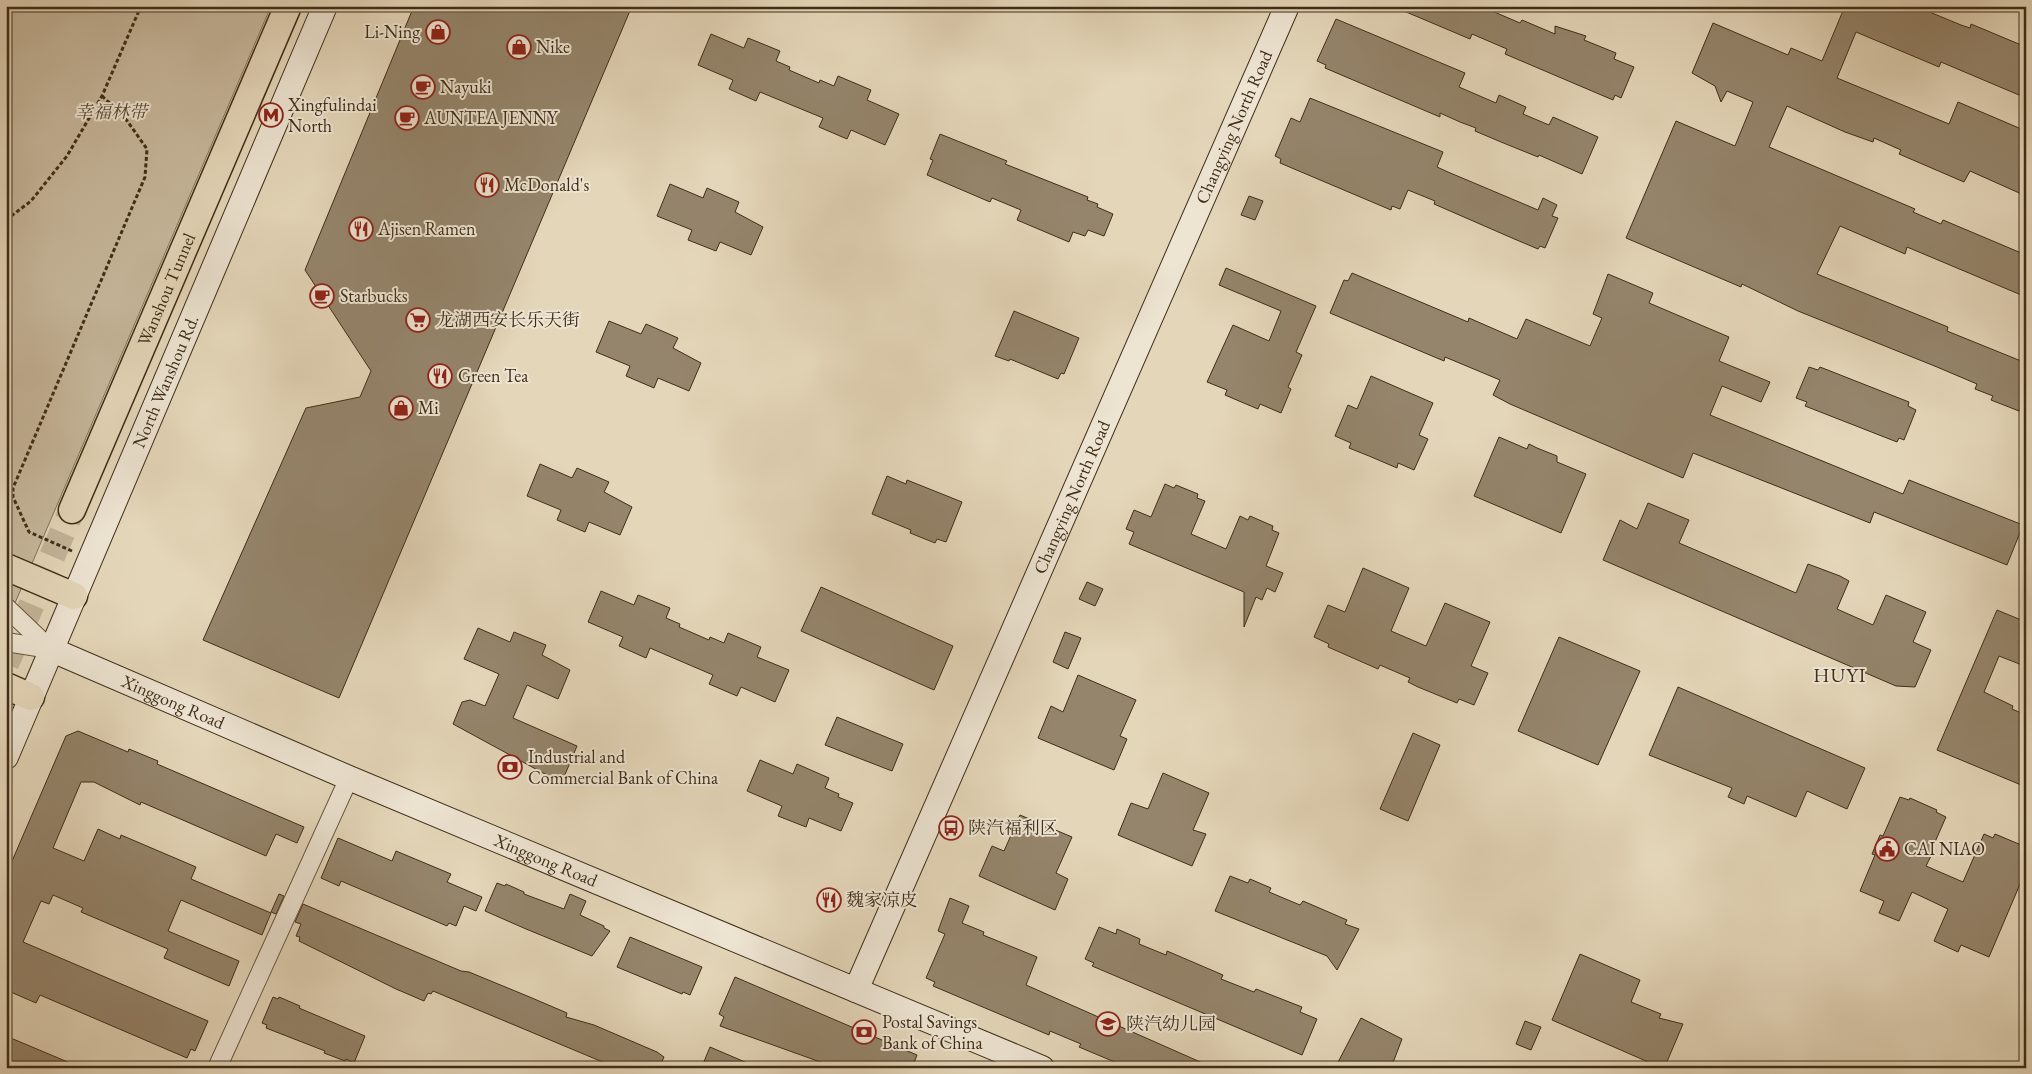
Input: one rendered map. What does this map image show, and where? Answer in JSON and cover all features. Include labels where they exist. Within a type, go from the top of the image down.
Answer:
[{"type":"main road","name":"Wanshou Tunnel","points":[[72,510],[288,6]]},
{"type":"main road","points":[[6,567],[74,596]]},
{"type":"main road","points":[[6,686],[31,696]]},
{"type":"street","name":"North Wanshou Rd.","points":[[6,757],[50,649],[325,6]]},
{"type":"street","name":"Changying North Road","points":[[856,990],[1286,6]]},
{"type":"street","points":[[6,607],[50,649]]},
{"type":"street","points":[[6,642],[50,649]]},
{"type":"street","name":"Xinggong Road","points":[[50,649],[349,778],[1042,1068]]},
{"type":"street","points":[[217,1068],[349,778]]},
{"type":"path","points":[[6,220],[31,201],[67,156],[102,96],[141,6]]},
{"type":"path","points":[[89,559],[30,532],[13,497],[12,488],[145,177],[147,149],[123,115],[102,96]]},
{"type":"green space","name":"幸福林带","points":[[6,6],[271,6],[6,624]]},
{"type":"building","name":"龙湖西安长乐天街","points":[[414,6],[632,6],[339,698],[203,640],[306,408],[360,397],[371,371],[305,270]]},
{"type":"building","points":[[1392,6],[1494,6],[1492,11],[1520,23],[1522,20],[1555,34],[1555,26],[1586,36],[1584,40],[1616,53],[1614,59],[1634,67],[1621,98],[1615,95],[1613,100],[1505,54],[1507,49],[1472,34],[1470,39]]},
{"type":"building","points":[[1845,6],[1915,6],[1970,28],[1971,24],[2026,47],[2026,94],[2021,92],[2019,95],[1941,62],[1939,67],[1856,32],[1837,78],[1949,124],[1958,102],[2026,131],[2026,196],[1970,171],[1964,182],[1899,154],[1901,150],[1874,138],[1873,142],[1845,132],[1787,106],[1769,147],[1915,209],[1913,212],[1941,224],[1943,220],[2026,255],[2026,297],[1907,247],[1905,254],[1840,226],[1817,274],[1948,327],[1947,331],[2026,363],[2026,408],[2021,407],[2019,411],[1991,400],[1993,396],[1975,389],[1977,384],[1798,311],[1742,284],[1741,287],[1626,238],[1676,121],[1735,146],[1753,102],[1727,91],[1721,102],[1715,86],[1692,73],[1713,23],[1788,55],[1791,48],[1822,61]]},
{"type":"building","points":[[1336,19],[1465,73],[1459,87],[1496,103],[1499,95],[1526,107],[1523,114],[1549,125],[1553,117],[1598,137],[1582,174],[1539,155],[1538,157],[1475,131],[1476,128],[1440,113],[1440,117],[1325,68],[1326,65],[1317,61]]},
{"type":"building","points":[[711,34],[744,48],[748,38],[780,51],[776,61],[790,67],[789,70],[819,83],[820,80],[834,86],[838,76],[871,90],[867,100],[899,114],[885,145],[851,130],[847,139],[819,127],[823,118],[760,92],[756,101],[729,89],[733,80],[698,65]]},
{"type":"building","points":[[1310,98],[1443,152],[1437,167],[1448,172],[1538,210],[1543,198],[1557,205],[1552,216],[1558,218],[1545,248],[1540,246],[1538,249],[1512,238],[1434,204],[1435,201],[1408,190],[1400,209],[1392,206],[1391,210],[1280,163],[1281,159],[1275,156],[1291,118],[1300,122]]},
{"type":"building","points":[[940,134],[1007,161],[1005,164],[1088,197],[1087,200],[1098,204],[1097,207],[1113,214],[1104,236],[1088,230],[1085,236],[1073,232],[1069,242],[1017,220],[1021,210],[992,198],[990,202],[927,175],[933,160],[930,159]]},
{"type":"building","points":[[670,184],[703,198],[707,188],[739,202],[735,212],[763,227],[751,255],[720,242],[716,251],[688,240],[692,230],[657,216]]},
{"type":"building","points":[[1249,196],[1263,201],[1255,220],[1241,215]]},
{"type":"building","points":[[1226,268],[1316,306],[1296,352],[1302,355],[1288,387],[1291,389],[1281,413],[1260,404],[1258,409],[1225,395],[1227,390],[1207,382],[1233,325],[1269,341],[1281,311],[1219,285]]},
{"type":"building","points":[[1352,273],[1468,322],[1469,318],[1517,339],[1526,319],[1590,346],[1602,318],[1593,314],[1608,274],[1653,293],[1649,303],[1729,337],[1719,361],[1770,382],[1761,402],[1722,386],[1710,415],[1903,494],[1909,480],[2023,525],[2007,565],[1874,512],[1870,523],[1693,453],[1683,478],[1510,404],[1493,395],[1500,380],[1445,357],[1444,361],[1330,313],[1344,280],[1348,281]]},
{"type":"building","points":[[1014,311],[1079,338],[1064,374],[1061,373],[1058,379],[1010,359],[1009,361],[995,356]]},
{"type":"building","points":[[609,321],[641,334],[646,324],[678,338],[673,348],[701,363],[689,391],[658,378],[654,388],[626,376],[630,366],[596,352]]},
{"type":"building","points":[[1809,367],[1818,370],[1820,367],[1909,402],[1908,406],[1916,410],[1904,440],[1899,438],[1897,442],[1805,406],[1807,402],[1796,398]]},
{"type":"building","points":[[1371,376],[1433,403],[1419,435],[1428,439],[1414,470],[1398,463],[1397,468],[1349,448],[1351,443],[1335,436],[1348,405],[1357,409]]},
{"type":"building","points":[[1499,437],[1527,449],[1529,444],[1557,456],[1557,462],[1586,474],[1561,533],[1474,496]]},
{"type":"building","points":[[540,464],[572,478],[577,468],[609,482],[604,492],[632,507],[620,535],[589,522],[585,532],[557,520],[561,510],[527,496]]},
{"type":"building","points":[[887,476],[906,484],[907,480],[962,502],[946,542],[937,539],[935,543],[910,533],[911,530],[872,514]]},
{"type":"building","points":[[1165,484],[1174,488],[1176,485],[1198,494],[1197,498],[1205,501],[1191,534],[1226,549],[1240,516],[1248,520],[1250,516],[1273,526],[1272,530],[1279,533],[1266,566],[1283,573],[1275,592],[1267,588],[1262,600],[1256,597],[1244,627],[1244,592],[1129,544],[1134,532],[1126,529],[1134,510],[1151,517]]},
{"type":"building","points":[[1648,503],[1689,520],[1679,543],[1796,593],[1808,564],[1840,576],[1849,581],[1837,609],[1873,625],[1886,595],[1926,612],[1913,642],[1931,650],[1915,687],[1896,686],[1603,560],[1620,520],[1637,529]]},
{"type":"building","points":[[1363,568],[1409,588],[1391,631],[1426,646],[1445,603],[1490,622],[1471,666],[1488,673],[1474,705],[1459,699],[1457,703],[1418,687],[1408,682],[1410,678],[1380,665],[1378,669],[1328,647],[1329,644],[1314,637],[1328,605],[1345,612]]},
{"type":"building","points":[[1087,582],[1103,589],[1095,606],[1079,599]]},
{"type":"building","points":[[821,587],[953,646],[934,690],[801,631]]},
{"type":"building","points":[[601,591],[634,605],[638,595],[670,608],[666,618],[680,624],[679,627],[709,640],[710,637],[724,643],[728,633],[761,647],[757,657],[789,670],[775,702],[741,687],[737,696],[709,684],[713,675],[650,648],[646,658],[619,646],[623,637],[588,622]]},
{"type":"building","points":[[1997,610],[2026,622],[2026,656],[2022,665],[1999,656],[1984,692],[2013,706],[2012,709],[2026,715],[2026,787],[1937,750]]},
{"type":"building","points":[[478,628],[510,642],[514,632],[546,645],[542,655],[570,670],[558,699],[527,685],[513,718],[577,746],[564,777],[556,780],[453,724],[462,702],[470,700],[485,706],[499,674],[464,659]]},
{"type":"building","points":[[1065,632],[1081,638],[1068,669],[1053,662]]},
{"type":"building","points":[[1559,637],[1640,671],[1598,765],[1518,731]]},
{"type":"building","points":[[1078,675],[1136,700],[1120,736],[1127,739],[1114,770],[1038,738],[1051,706],[1063,712]]},
{"type":"building","points":[[1678,687],[1865,768],[1847,809],[1807,791],[1796,817],[1747,796],[1744,804],[1728,797],[1732,788],[1649,755]]},
{"type":"building","points":[[837,717],[903,744],[892,771],[825,745]]},
{"type":"building","points":[[78,731],[128,752],[129,749],[158,761],[157,764],[304,827],[297,843],[276,834],[266,856],[141,802],[140,805],[94,782],[81,782],[53,848],[84,861],[98,829],[120,839],[121,835],[196,867],[191,879],[271,913],[262,935],[181,900],[168,931],[239,961],[229,986],[164,958],[168,949],[81,912],[83,908],[53,895],[49,904],[41,901],[23,942],[208,1021],[195,1051],[191,1049],[187,1058],[40,995],[36,1003],[6,990],[6,875],[66,736]]},
{"type":"building","points":[[1413,733],[1440,745],[1408,821],[1380,809]]},
{"type":"building","points":[[760,760],[793,774],[797,764],[829,778],[825,788],[839,794],[838,797],[853,803],[841,831],[809,818],[806,827],[778,816],[782,806],[747,791]]},
{"type":"building","points":[[1163,773],[1209,793],[1193,830],[1206,834],[1192,866],[1118,835],[1131,803],[1148,809]]},
{"type":"building","points":[[1900,797],[1909,800],[1910,798],[1937,810],[1936,812],[1946,817],[1926,866],[1963,882],[1984,834],[1993,838],[1995,834],[2026,847],[2026,870],[1989,957],[1961,945],[1958,952],[1934,941],[1948,909],[1912,892],[1899,921],[1879,913],[1884,901],[1860,891],[1875,855],[1872,854],[1880,835],[1883,836]]},
{"type":"building","points":[[1020,815],[1072,837],[1056,873],[1068,879],[1055,910],[979,876],[992,846],[1004,851]]},
{"type":"building","points":[[338,838],[392,861],[396,851],[451,874],[447,882],[482,897],[476,911],[464,906],[456,926],[449,923],[447,926],[341,881],[339,886],[321,878]]},
{"type":"building","points":[[1230,876],[1248,883],[1250,879],[1271,888],[1269,892],[1300,905],[1303,901],[1347,920],[1345,924],[1359,929],[1337,970],[1327,956],[1215,911]]},
{"type":"building","points":[[497,883],[505,886],[506,884],[524,892],[524,894],[564,909],[570,894],[586,901],[580,915],[604,926],[604,928],[610,931],[592,956],[526,929],[485,911]]},
{"type":"building","points":[[279,894],[284,896],[276,914],[271,912]]},
{"type":"building","points":[[950,898],[969,906],[962,923],[984,932],[983,935],[1037,957],[1026,985],[1214,1068],[1129,1068],[1079,1047],[1081,1044],[1050,1031],[1049,1035],[933,986],[935,982],[926,978],[945,934],[938,931]]},
{"type":"building","points":[[303,904],[461,971],[469,972],[532,998],[567,1013],[566,1017],[594,1025],[657,1052],[664,1057],[659,1068],[617,1068],[433,991],[431,994],[428,993],[424,1001],[299,941],[300,937],[296,936],[301,924],[295,922]]},
{"type":"building","points":[[1099,927],[1116,934],[1117,929],[1140,939],[1139,944],[1166,955],[1167,951],[1223,975],[1221,979],[1254,992],[1256,989],[1302,1007],[1300,1012],[1317,1019],[1302,1055],[1092,966],[1094,963],[1085,959]]},
{"type":"building","points":[[630,937],[702,967],[690,995],[683,992],[682,994],[617,967]]},
{"type":"building","points":[[1580,954],[1640,980],[1631,1002],[1661,1014],[1659,1018],[1683,1024],[1666,1064],[1664,1063],[1662,1068],[1552,1020]]},
{"type":"building","points":[[735,977],[917,1055],[912,1068],[837,1068],[720,1026],[724,1017],[719,1014]]},
{"type":"building","points":[[273,997],[278,999],[279,997],[300,1006],[299,1008],[365,1036],[354,1063],[324,1053],[325,1051],[266,1028],[267,1025],[262,1023]]},
{"type":"building","points":[[1361,1018],[1402,1039],[1391,1068],[1335,1068]]},
{"type":"building","points":[[1525,1021],[1541,1027],[1531,1050],[1516,1044]]},
{"type":"building","points":[[6,1036],[82,1068],[6,1068]]},
{"type":"building","points":[[710,1047],[759,1068],[711,1068],[703,1064]]},
{"type":"tunnel","points":[[6,664],[72,510]]},
{"type":"place","name":"Li-Ning","points":[[438,32]]},
{"type":"place","name":"Nike","points":[[519,47]]},
{"type":"place","name":"Nayuki","points":[[423,87]]},
{"type":"place","name":"Xingfulindai North","points":[[271,115]]},
{"type":"place","name":"AUNTEA JENNY","points":[[407,118]]},
{"type":"place","name":"McDonald's","points":[[487,185]]},
{"type":"place","name":"Ajisen Ramen","points":[[361,229]]},
{"type":"place","name":"Starbucks","points":[[322,296]]},
{"type":"place","name":"龙湖西安长乐天街","points":[[418,320]]},
{"type":"place","name":"Green Tea","points":[[440,376]]},
{"type":"place","name":"Mi","points":[[401,408]]},
{"type":"place","name":"Industrial and Commercial Bank of China","points":[[510,767]]},
{"type":"place","name":"陕汽福利区","points":[[951,828]]},
{"type":"place","name":"CAI NIAO","points":[[1887,849]]},
{"type":"place","name":"魏家凉皮","points":[[829,900]]},
{"type":"place","name":"陕汽幼儿园","points":[[1108,1024]]},
{"type":"place","name":"Postal Savings Bank of China","points":[[864,1032]]},
{"type":"district","name":"HUYI","points":[[1840,675]]}]
